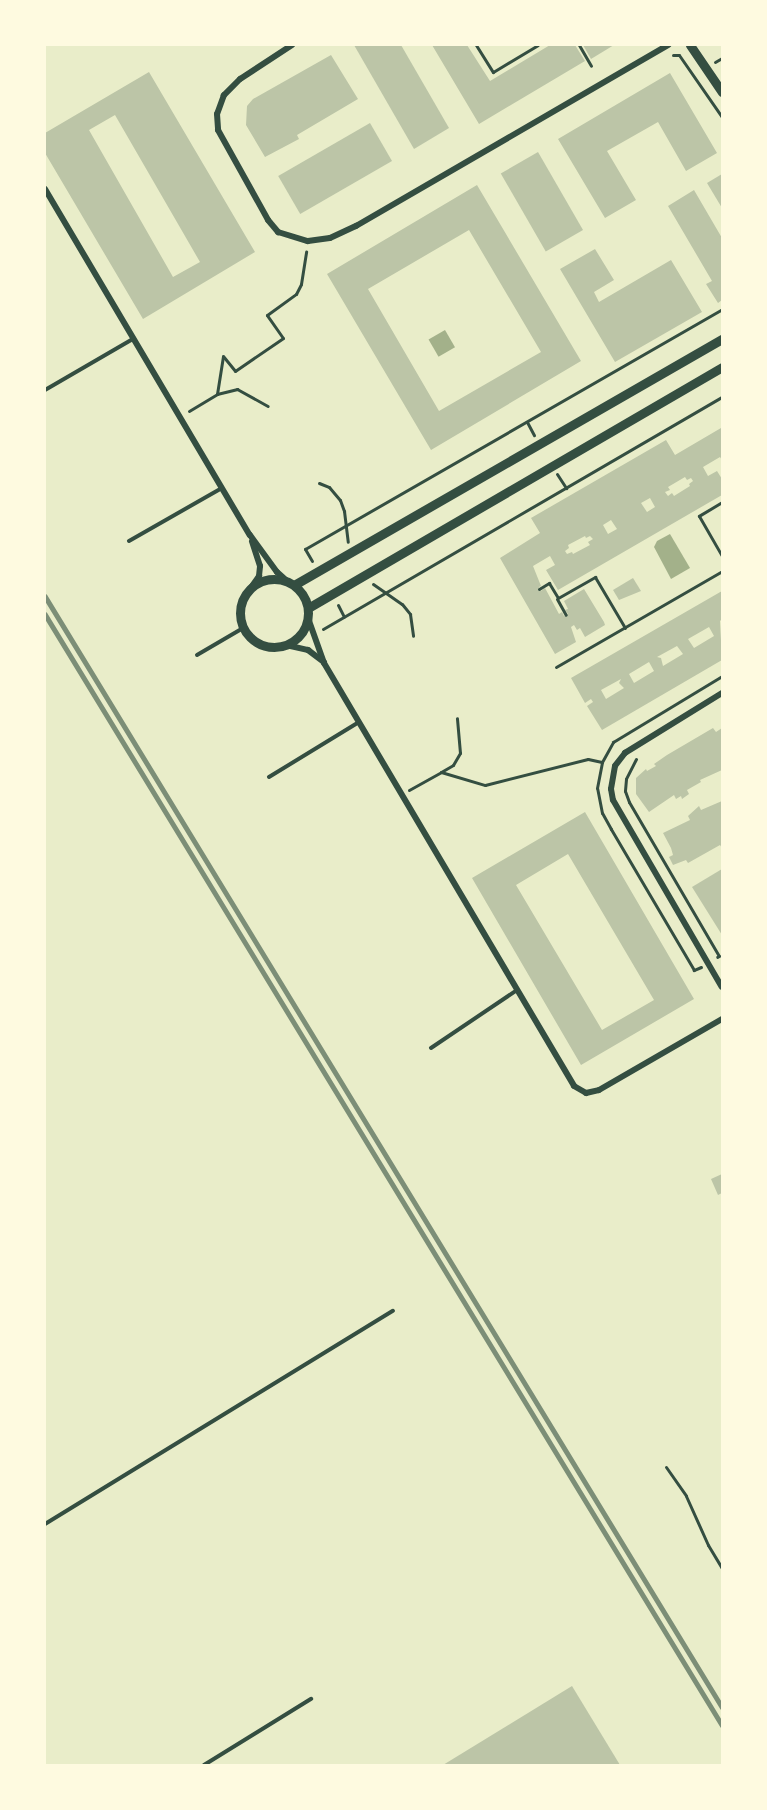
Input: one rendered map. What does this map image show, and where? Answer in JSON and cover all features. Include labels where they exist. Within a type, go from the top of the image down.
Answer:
[{"type":"street","points":[[292,45],[240,79],[224,95],[217,114],[218,130],[268,220],[278,232],[308,241],[330,238],[356,226],[668,45]]},
{"type":"street","points":[[690,45],[722,92]]},
{"type":"street","points":[[45,189],[249,535],[277,573],[303,595],[308,608],[308,618],[324,663],[574,1086],[586,1093],[599,1090],[722,1019]]},
{"type":"street","points":[[250,589],[268,579],[291,584],[349,554],[722,339]]},
{"type":"street","points":[[308,608],[722,367]]},
{"type":"street","points":[[249,535],[260,566],[259,576],[240,608],[243,628],[258,643],[276,647],[286,645],[308,650],[324,663]]},
{"type":"street","points":[[286,645],[300,634],[308,618]]},
{"type":"street","points":[[722,693],[644,739],[625,753],[615,765],[611,789],[613,800],[722,987]]},
{"type":"lane","points":[[45,390],[134,339]]},
{"type":"lane","points":[[129,541],[222,488]]},
{"type":"lane","points":[[197,656],[243,628]]},
{"type":"lane","points":[[269,777],[359,722]]},
{"type":"lane","points":[[431,1048],[517,990]]},
{"type":"lane","points":[[45,1524],[393,1311]]},
{"type":"lane","points":[[204,1765],[311,1699]]},
{"type":"path","points":[[476,45],[493,72],[537,45]]},
{"type":"path","points":[[579,45],[591,66]]},
{"type":"path","points":[[659,50],[665,60],[679,55],[722,117]]},
{"type":"path","points":[[217,394],[224,356],[235,371],[283,338],[267,315],[296,294],[302,284],[308,241]]},
{"type":"path","points":[[305,549],[722,309]]},
{"type":"path","points":[[180,417],[217,394],[237,389],[268,406]]},
{"type":"path","points":[[314,634],[722,397]]},
{"type":"path","points":[[320,483],[329,487],[340,500],[346,525],[349,554]]},
{"type":"path","points":[[722,502],[699,516],[722,556]]},
{"type":"path","points":[[556,668],[722,572]]},
{"type":"path","points":[[362,576],[402,604],[410,614],[413,636]]},
{"type":"path","points":[[558,598],[595,577],[625,628]]},
{"type":"path","points":[[539,589],[549,584],[566,615]]},
{"type":"path","points":[[638,757],[630,769],[625,791],[629,802],[720,956],[694,970],[602,813],[597,788],[605,752],[622,734],[722,676]]},
{"type":"path","points":[[402,794],[453,765],[460,753],[457,718]]},
{"type":"path","points":[[441,772],[485,785],[588,759],[630,769]]},
{"type":"path","points":[[666,1467],[686,1496],[708,1545],[722,1568]]},
{"type":"shaded area","points":[[445,330],[455,347],[439,357],[429,340]]},
{"type":"shaded area","points":[[670,534],[690,568],[671,579],[654,547],[657,541]]},
{"type":"building","points":[[354,45],[401,45],[449,128],[414,149]]},
{"type":"building","points":[[432,45],[467,45],[490,81],[550,45],[575,45],[585,61],[479,124]]},
{"type":"building","points":[[583,45],[614,45],[591,59]]},
{"type":"building","points":[[331,55],[358,99],[297,135],[299,139],[265,157],[246,125],[247,106],[253,99]]},
{"type":"building","points":[[149,72],[255,252],[143,319],[45,153],[45,133]],"holes":[[[115,115],[200,262],[173,277],[89,130]]]},
{"type":"building","points":[[670,73],[717,153],[686,171],[658,122],[607,151],[636,200],[605,218],[558,139]]},
{"type":"building","points":[[370,123],[392,161],[300,214],[278,176]]},
{"type":"building","points":[[538,152],[583,230],[546,251],[501,174]]},
{"type":"building","points":[[722,174],[722,208],[707,183]]},
{"type":"building","points":[[477,185],[581,361],[431,450],[327,274]],"holes":[[[469,230],[541,352],[439,411],[368,289]]]},
{"type":"building","points":[[694,190],[722,238],[722,300],[718,303],[706,284],[712,281],[668,206]]},
{"type":"building","points":[[595,249],[614,280],[594,292],[599,302],[671,260],[702,312],[615,362],[560,269]]},
{"type":"building","points":[[721,428],[722,460],[720,457],[703,467],[708,476],[717,471],[722,479],[722,495],[558,590],[546,570],[555,565],[550,556],[533,566],[541,591],[545,588],[559,614],[562,612],[564,616],[568,614],[564,601],[584,589],[605,625],[585,637],[580,628],[577,630],[574,625],[571,627],[576,642],[555,654],[500,558],[540,533],[531,518],[666,440],[675,455]],"holes":[[[685,477],[693,481],[689,484],[690,486],[674,496],[672,493],[668,496],[665,492],[670,490],[668,487]],[[650,498],[655,507],[647,512],[641,503]],[[611,520],[617,529],[608,534],[603,525]],[[585,536],[593,539],[588,542],[590,545],[573,554],[572,552],[567,554],[565,551],[569,548],[568,545]]]},
{"type":"building","points":[[633,578],[641,591],[619,600],[613,590]]},
{"type":"building","points":[[722,591],[722,619],[720,621],[722,660],[602,730],[587,706],[593,702],[591,699],[585,703],[571,678]],"holes":[[[709,627],[714,636],[694,648],[688,639]],[[677,646],[683,654],[663,666],[661,658],[657,657]],[[649,662],[654,671],[634,683],[629,674]],[[621,679],[619,683],[624,688],[606,699],[601,690]]]},
{"type":"building","points":[[713,728],[716,732],[722,728],[722,770],[700,780],[701,782],[687,790],[689,794],[682,799],[681,796],[676,799],[674,795],[649,812],[636,794],[636,778],[646,769],[647,771],[656,766],[654,764],[667,755]]},
{"type":"building","points":[[722,801],[722,848],[720,845],[688,863],[686,860],[673,865],[669,857],[673,855],[671,848],[663,833],[690,820],[688,816],[699,806],[701,810]]},
{"type":"building","points":[[585,812],[694,999],[581,1065],[472,878]],"holes":[[[568,854],[654,1000],[602,1030],[516,885]]]},
{"type":"building","points":[[722,869],[722,935],[692,887]]},
{"type":"building","points":[[722,1174],[722,1193],[718,1195],[711,1179]]},
{"type":"building","points":[[572,1686],[620,1765],[443,1765]]},
{"type":"railway","points":[[45,596],[722,1707]]},
{"type":"railway","points":[[45,614],[722,1725]]}]
